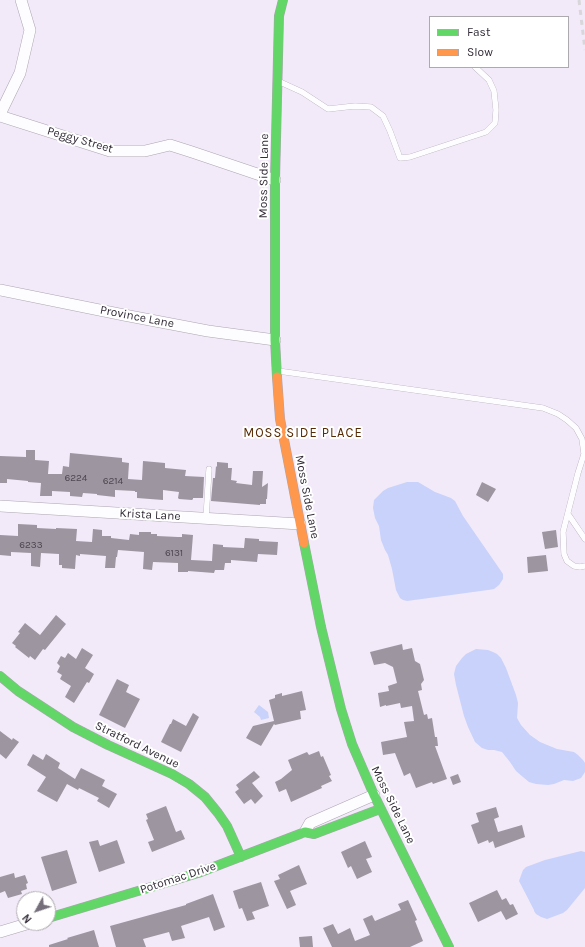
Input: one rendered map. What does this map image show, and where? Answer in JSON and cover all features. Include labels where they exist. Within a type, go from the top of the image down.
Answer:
[{"type":"street","points":[[0,115],[20,73],[30,30],[21,0]]},
{"type":"street","name":"Moss Side Lane","points":[[283,0],[279,16],[276,180],[275,340],[280,419],[321,627],[341,709],[354,750],[380,809],[449,947]]},
{"type":"street","name":"Peggy Street","points":[[0,115],[110,151],[145,151],[170,145],[276,180]]},
{"type":"street","name":"Province Lane","points":[[0,290],[131,317],[275,340]]},
{"type":"street","name":"Krista Lane","points":[[0,506],[300,524]]},
{"type":"street","name":"Stratford Avenue","points":[[0,676],[18,691],[73,727],[108,745],[172,774],[189,784],[205,797],[218,813],[227,826],[241,857]]},
{"type":"street","name":"Potomac Drive","points":[[305,832],[310,823],[374,795]]},
{"type":"street","name":"Potomac Drive","points":[[56,916],[198,873],[305,832],[314,834],[380,809]]},
{"type":"street","points":[[0,932],[16,927]]},
{"type":"lane","points":[[278,81],[296,89],[328,109],[355,106],[371,107],[383,116],[400,158],[410,157],[486,132],[494,123],[496,110],[494,92],[489,80],[476,68]]},
{"type":"lane","points":[[276,371],[543,408],[558,414],[576,428],[582,439],[584,454],[563,532],[564,554],[567,561],[574,566],[585,566]]},
{"type":"lane","points":[[206,519],[209,469]]},
{"type":"lane","points":[[568,514],[585,539]]},
{"type":"water","points":[[407,482],[418,482],[455,501],[463,516],[503,574],[503,579],[499,585],[494,589],[407,601],[400,598],[396,590],[388,555],[381,540],[379,526],[375,518],[373,508],[374,500],[383,491]]},
{"type":"water","points":[[476,649],[488,650],[497,654],[501,658],[516,695],[518,703],[517,718],[521,725],[530,735],[540,742],[557,749],[574,752],[578,755],[585,763],[585,772],[581,778],[573,781],[564,780],[548,785],[529,782],[516,771],[502,752],[482,748],[475,742],[464,716],[454,674],[456,666],[462,658],[466,654]]},
{"type":"water","points":[[259,705],[268,712],[269,718],[261,720],[260,717],[254,712]]},
{"type":"water","points":[[581,851],[585,852],[585,888],[563,913],[547,919],[536,914],[519,881],[523,870],[526,867],[545,860]]},
{"type":"building","points":[[26,450],[35,450],[35,460],[49,461],[48,474],[62,474],[63,466],[69,467],[70,453],[122,458],[122,462],[129,463],[128,479],[142,480],[143,461],[165,463],[165,468],[186,470],[185,476],[204,477],[203,498],[193,498],[192,500],[179,499],[179,492],[163,490],[163,500],[137,498],[137,492],[135,491],[115,490],[115,497],[83,493],[82,497],[70,496],[70,492],[52,491],[52,496],[40,496],[41,483],[7,479],[7,483],[0,483],[0,456],[26,457]]},
{"type":"building","points":[[217,462],[228,463],[228,468],[232,468],[231,480],[237,481],[236,483],[252,485],[253,471],[263,471],[262,487],[268,483],[266,504],[260,505],[211,501],[213,478],[215,478]]},
{"type":"building","points":[[482,482],[496,489],[488,502],[476,495]]},
{"type":"building","points":[[18,524],[37,525],[37,528],[77,529],[76,541],[92,542],[93,529],[102,530],[102,536],[111,536],[111,538],[129,540],[130,534],[139,535],[139,532],[151,532],[151,534],[157,534],[157,536],[182,537],[182,534],[193,535],[191,560],[212,561],[213,544],[223,545],[223,547],[244,548],[245,538],[259,539],[259,541],[278,542],[277,555],[258,554],[257,562],[231,560],[231,563],[225,563],[224,570],[215,570],[214,573],[188,571],[178,572],[178,563],[153,562],[152,570],[143,569],[144,552],[118,550],[115,568],[105,568],[106,556],[80,554],[80,556],[76,555],[75,569],[62,568],[62,565],[59,565],[59,554],[41,553],[40,567],[31,566],[31,553],[11,552],[11,556],[0,555],[0,535],[18,536]]},
{"type":"building","points":[[556,530],[558,547],[545,549],[542,532]]},
{"type":"building","points":[[546,555],[548,571],[528,573],[527,557]]},
{"type":"building","points":[[56,615],[66,624],[35,660],[30,656],[29,658],[12,643],[20,633],[18,632],[25,623],[40,635]]},
{"type":"building","points":[[402,644],[403,650],[412,648],[415,661],[420,664],[424,680],[421,684],[422,690],[418,691],[424,715],[427,714],[428,719],[432,718],[438,746],[435,746],[447,779],[433,784],[432,782],[416,788],[410,773],[404,776],[395,753],[383,755],[381,742],[407,737],[404,722],[414,721],[412,706],[401,708],[400,703],[380,707],[378,693],[389,691],[388,686],[397,683],[393,667],[385,663],[374,665],[370,652]]},
{"type":"building","points":[[82,648],[93,655],[85,668],[94,674],[89,683],[87,682],[74,703],[65,697],[71,686],[60,679],[62,675],[57,672],[60,666],[57,663],[61,656],[65,658],[68,653],[76,659]]},
{"type":"building","points":[[117,679],[129,685],[126,692],[140,699],[125,728],[99,715]]},
{"type":"building","points":[[302,691],[306,710],[300,711],[301,719],[274,724],[261,746],[246,738],[253,726],[274,721],[269,700],[275,698],[275,695],[282,693],[282,696]]},
{"type":"building","points":[[193,713],[199,717],[181,752],[161,742],[173,719],[186,726]]},
{"type":"building","points":[[0,731],[12,740],[13,738],[19,742],[6,759],[0,754]]},
{"type":"building","points":[[319,751],[321,757],[323,756],[332,781],[321,786],[322,788],[291,802],[286,789],[279,792],[275,782],[292,770],[288,760],[307,752],[309,755]]},
{"type":"building","points":[[33,754],[43,760],[46,754],[60,763],[58,768],[75,779],[81,768],[105,780],[102,786],[117,794],[109,808],[97,801],[99,798],[67,784],[57,802],[37,791],[46,777],[27,765]]},
{"type":"building","points":[[254,771],[260,777],[252,783],[263,796],[255,804],[251,799],[244,804],[235,792],[239,789],[236,785]]},
{"type":"building","points":[[458,774],[461,782],[453,785],[450,777]]},
{"type":"building","points":[[166,806],[176,832],[181,830],[185,839],[152,852],[148,842],[154,840],[146,820],[148,819],[146,814]]},
{"type":"building","points":[[496,807],[499,817],[494,819],[498,832],[522,825],[525,837],[495,848],[493,841],[489,843],[488,840],[478,844],[471,825],[479,822],[476,813]]},
{"type":"building","points":[[98,840],[100,846],[117,840],[125,863],[99,872],[89,842]]},
{"type":"building","points":[[365,841],[372,857],[366,859],[372,872],[357,879],[351,866],[348,868],[341,852]]},
{"type":"building","points":[[67,850],[77,883],[52,891],[41,857]]},
{"type":"building","points":[[299,865],[307,884],[290,891],[296,905],[287,909],[274,881],[280,879],[278,875]]},
{"type":"building","points":[[14,873],[15,878],[25,875],[28,883],[26,884],[27,889],[16,891],[16,896],[8,898],[5,891],[0,893],[0,877]]},
{"type":"building","points":[[261,882],[269,906],[252,912],[255,919],[247,921],[242,908],[239,909],[233,891]]},
{"type":"building","points":[[497,890],[502,900],[506,898],[510,905],[513,904],[518,914],[506,920],[501,911],[478,922],[469,903]]},
{"type":"building","points":[[213,894],[225,927],[214,931],[209,917],[181,926],[185,938],[172,941],[169,932],[143,939],[146,947],[116,947],[110,926],[186,905]]},
{"type":"building","points":[[408,900],[417,920],[415,921],[423,941],[410,947],[332,947],[323,928],[333,924],[338,934],[350,928],[355,941],[370,935],[363,919],[372,915],[375,921],[401,910],[398,904]]},
{"type":"building","points":[[94,930],[99,947],[49,947],[49,945],[68,939],[67,938]]},
{"type":"building","points":[[312,936],[313,947],[300,947],[299,937]]},
{"type":"railway","points":[[579,0],[585,50]]},
{"type":"traffic: fast","points":[[277,377],[275,340],[275,180],[279,16],[283,0]]},
{"type":"traffic: fast","points":[[304,543],[321,627],[341,709],[352,744],[374,795],[449,947]]},
{"type":"traffic: fast","points":[[0,676],[18,691],[73,727],[108,745],[172,774],[189,784],[205,797],[218,813],[227,826],[241,857]]},
{"type":"traffic: fast","points":[[56,916],[198,873],[305,832],[314,834],[380,809]]},
{"type":"traffic: slow","points":[[277,377],[280,419],[304,543]]},
{"type":"district","name":"MOSS SIDE PLACE","points":[[303,433]]}]
